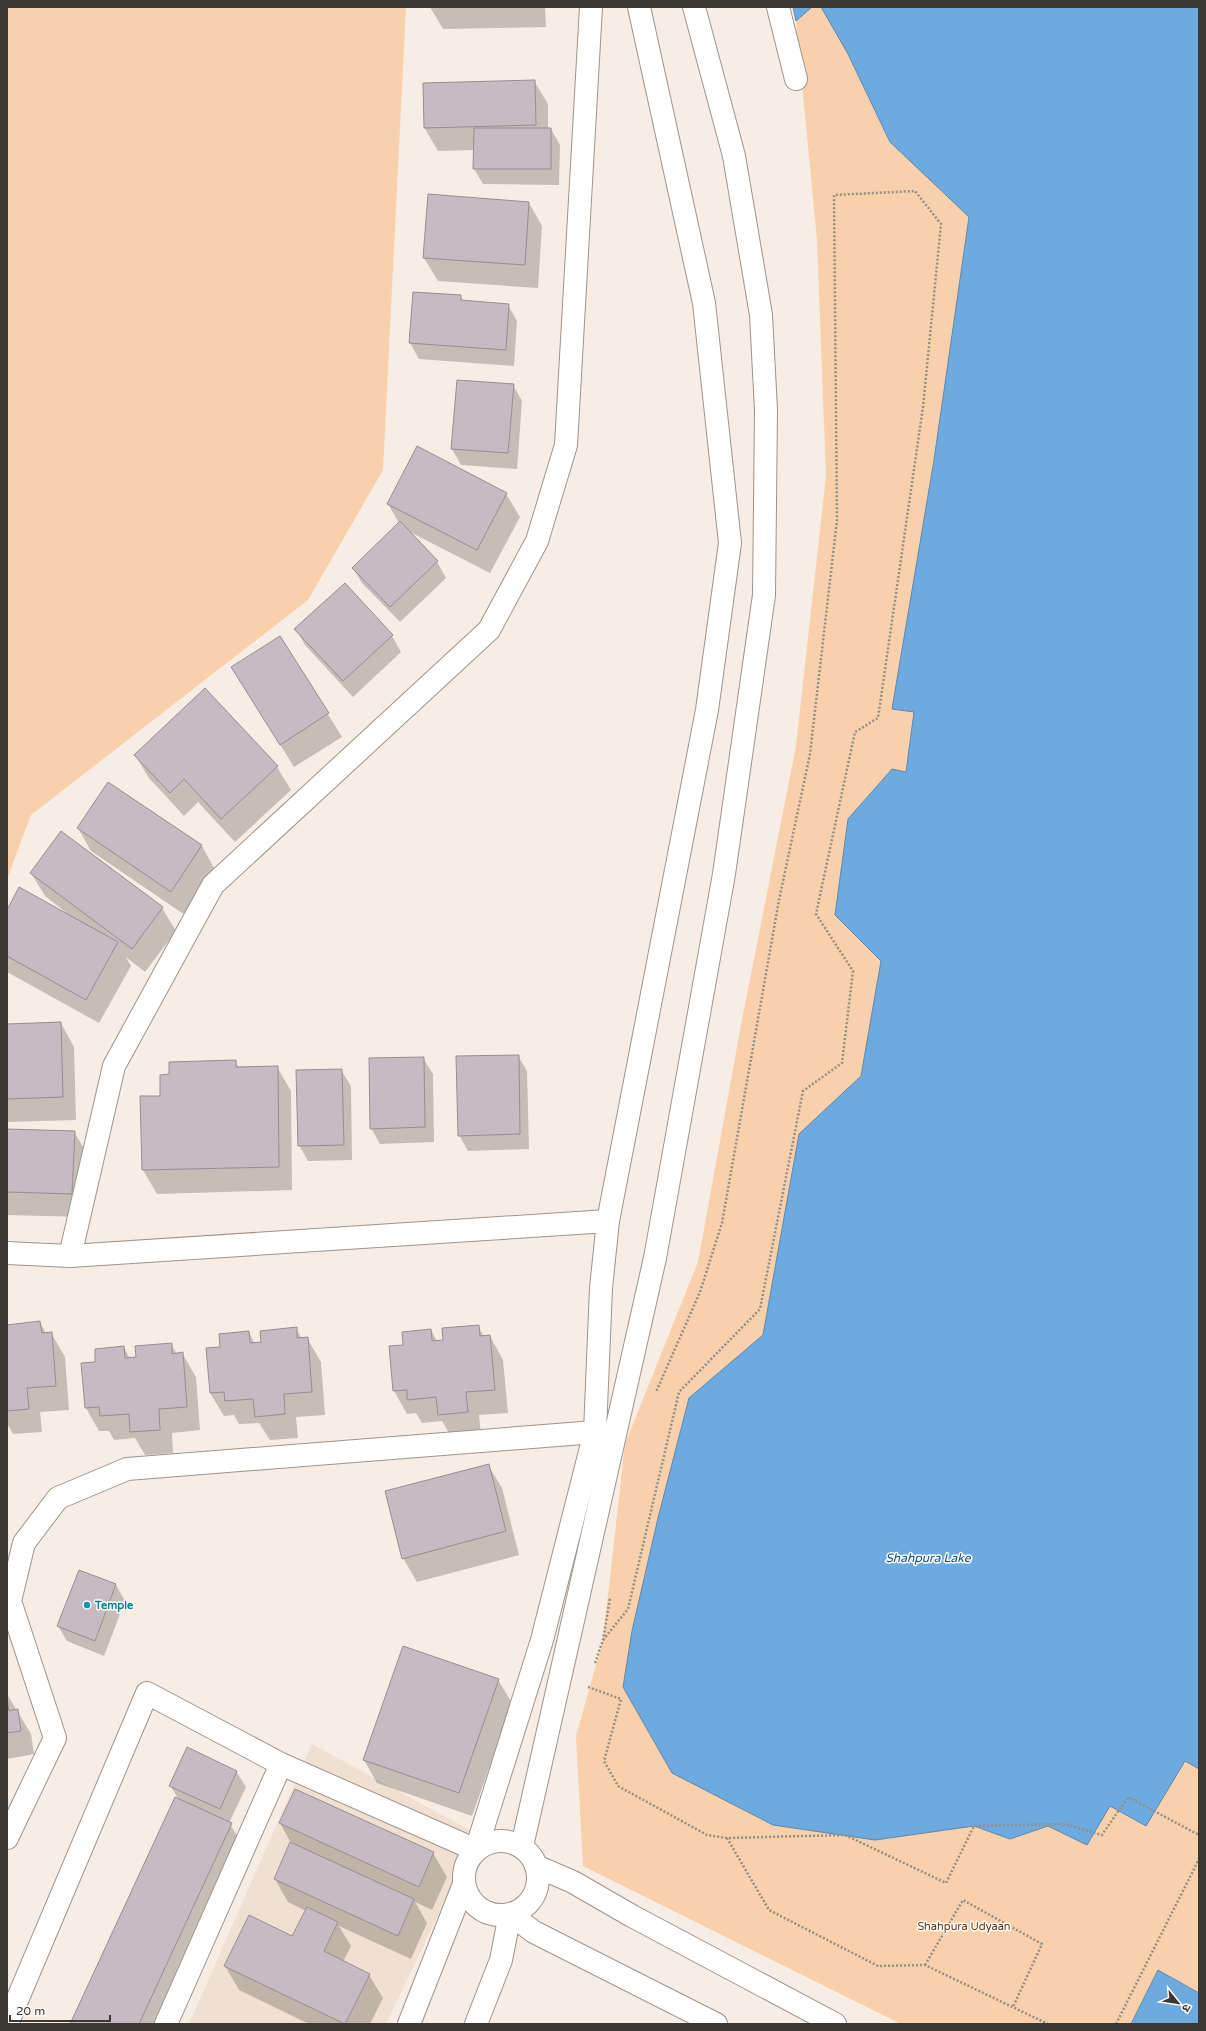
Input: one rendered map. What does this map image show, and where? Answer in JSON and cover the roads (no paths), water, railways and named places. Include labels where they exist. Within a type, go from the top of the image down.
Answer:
[{"type":"street","points":[[70,1256],[114,1066],[213,885],[489,630],[537,541],[566,445],[591,7]]},
{"type":"street","points":[[476,1850],[542,1640],[595,1432],[601,1288],[608,1221],[707,710],[730,544],[704,303],[639,7]]},
{"type":"street","points":[[522,1846],[655,1258],[724,874],[764,594],[766,410],[761,315],[734,156],[694,7]]},
{"type":"street","points":[[778,7],[796,79]]},
{"type":"street","points":[[7,1253],[70,1256],[608,1221]]},
{"type":"street","points":[[7,1838],[55,1738],[10,1600],[24,1543],[58,1498],[128,1469],[595,1432]]},
{"type":"street","points":[[7,2024],[147,1693],[281,1764],[476,1850]]},
{"type":"street","points":[[166,2024],[281,1764]]},
{"type":"street","points":[[498,1841],[510,1841],[522,1846],[531,1855],[539,1878],[536,1890],[530,1901],[521,1910],[510,1914],[498,1915],[486,1912],[476,1905],[468,1896],[464,1884],[464,1872],[468,1860],[476,1850],[486,1844],[498,1841]]},
{"type":"street","points":[[536,1866],[573,1882],[632,1916],[835,2024]]},
{"type":"street","points":[[408,2024],[464,1884]]},
{"type":"street","points":[[476,2024],[501,1960],[510,1914]]},
{"type":"street","points":[[510,1914],[534,1932],[716,2024]]},
{"type":"water","points":[[793,7],[812,7],[796,21]]},
{"type":"water","name":"Shahpura Lake","points":[[821,7],[1199,7],[1199,1769],[1185,1761],[1146,1826],[1110,1806],[1087,1845],[1048,1826],[1010,1839],[974,1826],[875,1840],[773,1825],[672,1773],[623,1687],[632,1631],[658,1518],[689,1398],[763,1335],[799,1134],[861,1076],[881,961],[835,915],[848,819],[892,769],[906,772],[914,712],[892,709],[934,460],[969,217],[890,142],[848,54]]},
{"type":"water","points":[[1158,1970],[1199,1993],[1199,2024],[1131,2024]]},
{"type":"place","name":"Temple","points":[[87,1605]]},
{"type":"park label","name":"Shahpura Udyaan","points":[[964,1926]]}]
